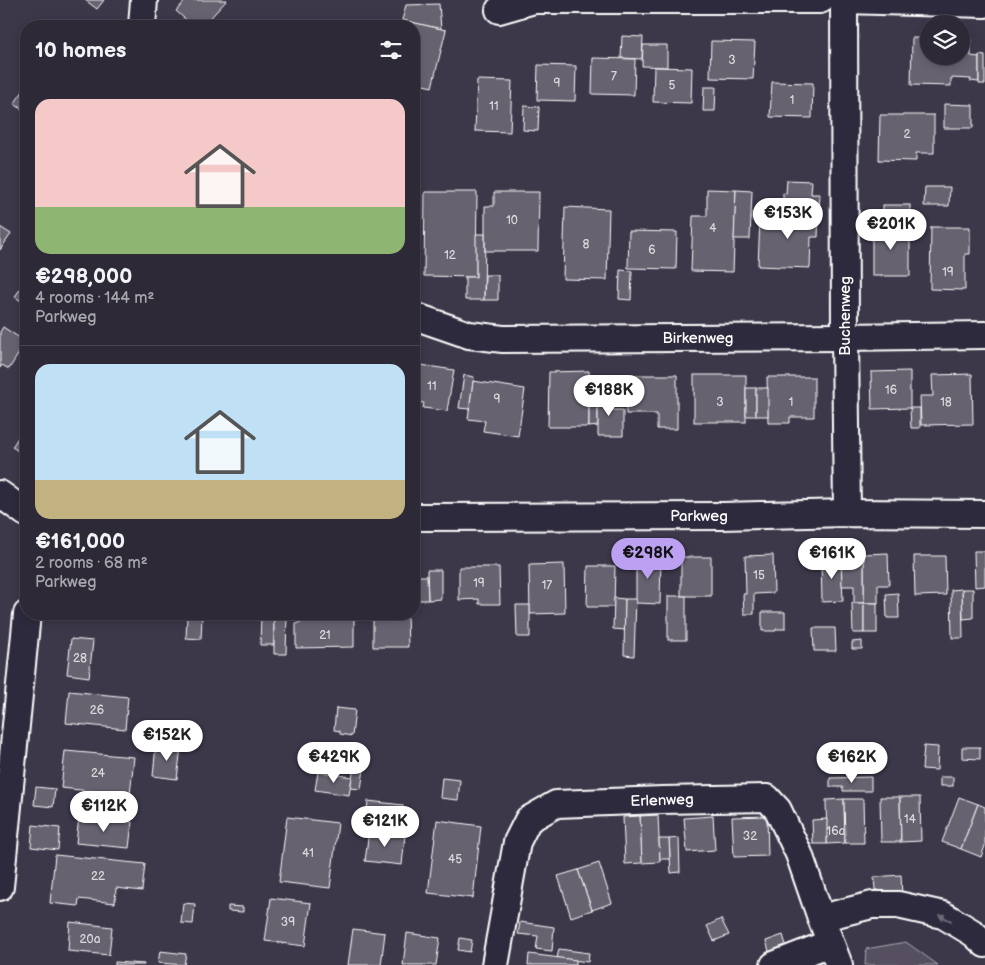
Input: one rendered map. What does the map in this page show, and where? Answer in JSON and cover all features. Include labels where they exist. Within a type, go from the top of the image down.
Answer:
[{"type":"street","points":[[142,20],[144,0]]},
{"type":"street","points":[[499,10],[534,0],[820,0]]},
{"type":"street","name":"Buchenweg","points":[[847,513],[845,0],[985,4]]},
{"type":"street","name":"Birkenweg","points":[[420,318],[469,335],[504,338],[985,336]]},
{"type":"street","points":[[0,494],[20,509]]},
{"type":"street","name":"Parkweg","points":[[420,517],[713,516],[847,513],[985,514]]},
{"type":"street","points":[[0,885],[26,620]]},
{"type":"street","name":"Erlenweg","points":[[495,965],[517,842],[528,820],[556,804],[662,800],[767,798],[778,810],[799,854],[820,918],[835,954]]},
{"type":"street","points":[[820,918],[872,905],[898,905],[943,915],[973,933],[985,944]]},
{"type":"street","points":[[774,965],[835,954]]},
{"type":"shaded area","points":[[906,942],[938,965],[865,965],[866,949]]},
{"type":"building","points":[[85,0],[104,0],[97,9]]},
{"type":"building","points":[[186,0],[227,0],[209,20],[186,20],[176,11]]},
{"type":"building","points":[[439,4],[441,29],[420,24],[420,20],[402,20],[406,5]]},
{"type":"building","points":[[420,24],[446,30],[432,87],[420,84]]},
{"type":"building","points":[[622,36],[643,37],[642,59],[621,58]]},
{"type":"building","points":[[912,38],[920,38],[920,65],[970,65],[971,39],[971,56],[979,57],[979,82],[970,81],[971,79],[951,78],[951,86],[911,85]]},
{"type":"building","points":[[711,41],[755,42],[753,79],[710,78]]},
{"type":"building","points":[[643,45],[667,45],[667,67],[642,66]]},
{"type":"building","points":[[979,55],[985,56],[985,84],[979,84]]},
{"type":"building","points":[[593,58],[635,59],[634,95],[592,94]]},
{"type":"building","points":[[538,65],[576,66],[575,101],[537,100]]},
{"type":"building","points":[[654,67],[692,68],[691,103],[653,102]]},
{"type":"building","points":[[477,80],[512,81],[510,132],[475,131]]},
{"type":"building","points":[[772,82],[813,83],[812,118],[770,117]]},
{"type":"building","points":[[704,87],[716,87],[715,111],[703,111]]},
{"type":"building","points":[[20,96],[20,108],[14,104]]},
{"type":"building","points":[[944,104],[973,105],[973,128],[944,128]]},
{"type":"building","points":[[524,106],[539,107],[538,131],[523,130]]},
{"type":"building","points":[[880,115],[934,115],[934,153],[916,153],[916,161],[879,160]]},
{"type":"building","points":[[787,180],[812,181],[811,194],[820,194],[819,210],[783,209],[783,193],[786,194]]},
{"type":"building","points":[[925,187],[950,187],[949,206],[924,206]]},
{"type":"building","points":[[707,189],[736,190],[733,272],[691,271],[693,216],[707,216]]},
{"type":"building","points":[[736,190],[752,191],[750,239],[734,239]]},
{"type":"building","points":[[425,192],[477,192],[476,277],[424,276]]},
{"type":"building","points":[[494,192],[539,192],[538,251],[485,251],[485,206],[494,206]]},
{"type":"building","points":[[883,205],[910,205],[910,226],[883,226]]},
{"type":"building","points":[[565,207],[609,209],[607,280],[563,279]]},
{"type":"building","points":[[793,209],[819,210],[818,237],[811,237],[810,268],[758,266],[760,219],[793,220]]},
{"type":"building","points":[[872,226],[910,226],[910,276],[872,276]]},
{"type":"building","points":[[0,227],[11,234],[0,250]]},
{"type":"building","points":[[931,227],[970,227],[970,254],[965,254],[965,290],[930,289]]},
{"type":"building","points":[[629,231],[677,232],[676,269],[628,268]]},
{"type":"building","points":[[476,234],[485,234],[484,300],[465,300],[465,277],[476,277]]},
{"type":"building","points":[[620,270],[632,271],[631,300],[619,299]]},
{"type":"building","points":[[485,275],[498,275],[498,300],[484,300]]},
{"type":"building","points":[[20,289],[20,300],[15,297]]},
{"type":"building","points":[[3,327],[20,338],[20,352],[9,369],[2,365],[0,368],[0,332]]},
{"type":"building","points":[[420,365],[454,370],[447,411],[423,408],[424,403],[420,403]]},
{"type":"building","points":[[589,371],[589,427],[548,427],[549,372]]},
{"type":"building","points":[[910,371],[910,408],[872,409],[871,372]]},
{"type":"building","points":[[972,374],[973,424],[921,425],[920,396],[933,396],[932,375]]},
{"type":"building","points":[[464,375],[474,377],[469,409],[459,408]]},
{"type":"building","points":[[626,375],[677,375],[677,429],[657,429],[657,414],[626,414]]},
{"type":"building","points":[[694,375],[746,375],[746,422],[694,422]]},
{"type":"building","points":[[767,377],[814,377],[814,417],[790,417],[790,423],[768,423]]},
{"type":"building","points":[[473,381],[525,389],[518,436],[483,431],[485,421],[468,419]]},
{"type":"building","points":[[746,388],[756,388],[756,416],[746,416]]},
{"type":"building","points":[[756,388],[768,388],[768,416],[756,416]]},
{"type":"building","points":[[589,389],[598,389],[598,426],[589,427]]},
{"type":"building","points":[[598,389],[608,389],[608,410],[623,410],[623,436],[598,436]]},
{"type":"building","points":[[910,408],[920,408],[920,428],[911,428]]},
{"type":"building","points":[[20,434],[20,452],[12,447]]},
{"type":"building","points":[[974,551],[985,551],[985,586],[975,587]]},
{"type":"building","points":[[888,553],[889,585],[878,585],[878,603],[864,603],[864,554]]},
{"type":"building","points":[[841,554],[843,601],[822,602],[821,561],[832,560],[832,555]]},
{"type":"building","points":[[841,554],[864,554],[864,603],[854,603],[854,586],[842,586]]},
{"type":"building","points":[[773,555],[774,593],[754,594],[754,614],[744,614],[743,594],[746,594],[745,556]]},
{"type":"building","points":[[914,556],[945,556],[946,595],[915,596]]},
{"type":"building","points":[[636,557],[661,558],[660,604],[636,603]]},
{"type":"building","points":[[681,557],[711,557],[711,596],[681,596]]},
{"type":"building","points":[[564,564],[565,613],[530,614],[529,565]]},
{"type":"building","points":[[588,566],[615,566],[614,607],[587,607]]},
{"type":"building","points":[[459,567],[499,567],[500,604],[479,604],[479,599],[459,600]]},
{"type":"building","points":[[427,570],[441,570],[441,599],[428,600]]},
{"type":"building","points":[[420,576],[427,576],[428,600],[420,600]]},
{"type":"building","points":[[962,589],[973,589],[973,618],[963,619]]},
{"type":"building","points":[[962,589],[963,638],[952,638],[951,590]]},
{"type":"building","points":[[898,593],[899,618],[887,618],[886,594]]},
{"type":"building","points":[[668,596],[686,596],[686,640],[668,640]]},
{"type":"building","points":[[614,598],[625,599],[625,630],[613,629]]},
{"type":"building","points":[[625,599],[636,599],[634,656],[624,655]]},
{"type":"building","points":[[852,603],[864,603],[864,633],[853,633]]},
{"type":"building","points":[[864,603],[877,603],[877,633],[864,633]]},
{"type":"building","points":[[516,605],[530,605],[530,637],[517,637]]},
{"type":"building","points":[[762,612],[785,612],[785,629],[762,631]]},
{"type":"building","points":[[187,620],[202,620],[201,639],[186,638]]},
{"type":"building","points":[[261,620],[274,620],[274,645],[260,645]]},
{"type":"building","points":[[274,620],[287,620],[286,654],[274,654]]},
{"type":"building","points":[[304,620],[354,620],[354,647],[296,648],[296,624]]},
{"type":"building","points":[[373,620],[407,620],[408,647],[373,647]]},
{"type":"building","points":[[813,628],[835,628],[836,651],[814,651]]},
{"type":"building","points":[[71,639],[93,641],[89,677],[67,674]]},
{"type":"building","points":[[862,641],[862,649],[852,649],[852,642]]},
{"type":"building","points":[[69,691],[128,697],[125,729],[66,723]]},
{"type":"building","points":[[336,708],[355,710],[352,736],[340,734],[340,731],[334,730]]},
{"type":"building","points":[[156,745],[181,747],[177,779],[153,776]]},
{"type":"building","points":[[924,746],[938,747],[937,770],[922,769]]},
{"type":"building","points":[[962,747],[980,747],[980,759],[962,758]]},
{"type":"building","points":[[65,751],[134,757],[130,795],[61,788]]},
{"type":"building","points":[[354,768],[364,769],[361,789],[350,788]]},
{"type":"building","points":[[318,772],[352,777],[349,795],[315,790]]},
{"type":"building","points":[[871,777],[871,791],[843,791],[843,787],[830,787],[830,778]]},
{"type":"building","points":[[940,777],[953,777],[953,786],[940,786]]},
{"type":"building","points":[[442,778],[460,780],[458,800],[440,798]]},
{"type":"building","points":[[36,787],[55,789],[53,807],[34,805]]},
{"type":"building","points":[[880,797],[900,797],[901,842],[881,842]]},
{"type":"building","points":[[900,797],[920,797],[921,841],[901,842]]},
{"type":"building","points":[[959,797],[978,804],[961,849],[942,842]]},
{"type":"building","points":[[844,799],[845,843],[827,844],[826,800]]},
{"type":"building","points":[[844,799],[863,799],[864,843],[845,843]]},
{"type":"building","points":[[368,801],[403,805],[399,834],[365,830]]},
{"type":"building","points":[[978,804],[985,807],[985,846],[981,857],[961,849]]},
{"type":"building","points":[[658,815],[660,862],[642,863],[640,816]]},
{"type":"building","points":[[640,816],[642,863],[625,864],[623,817]]},
{"type":"building","points":[[713,816],[715,850],[687,852],[684,818]]},
{"type":"building","points":[[767,816],[768,856],[734,857],[732,817]]},
{"type":"building","points":[[79,817],[132,822],[129,848],[76,843]]},
{"type":"building","points":[[287,817],[338,823],[330,888],[279,882]]},
{"type":"building","points":[[827,819],[827,844],[813,844],[812,820]]},
{"type":"building","points":[[437,820],[481,826],[473,898],[428,893]]},
{"type":"building","points":[[33,825],[60,828],[58,850],[31,847]]},
{"type":"building","points":[[369,831],[405,835],[402,865],[365,861]]},
{"type":"building","points":[[679,838],[680,872],[671,873],[669,839]]},
{"type":"building","points":[[659,839],[669,839],[670,859],[660,859]]},
{"type":"building","points":[[55,855],[145,864],[142,891],[116,888],[115,903],[79,899],[78,906],[50,903]]},
{"type":"building","points":[[599,863],[612,903],[592,910],[578,870]]},
{"type":"building","points":[[578,870],[592,910],[571,917],[558,876]]},
{"type":"building","points":[[901,875],[902,896],[880,897],[879,890],[875,890],[874,877]]},
{"type":"building","points":[[271,898],[311,903],[305,946],[265,941]]},
{"type":"building","points":[[183,903],[195,904],[193,924],[181,923]]},
{"type":"building","points":[[228,906],[243,907],[243,912],[228,911]]},
{"type":"building","points":[[721,919],[729,935],[714,941],[707,926]]},
{"type":"building","points":[[70,922],[112,927],[109,955],[68,951]]},
{"type":"building","points":[[520,922],[554,927],[552,951],[536,949],[538,936],[518,934]]},
{"type":"building","points":[[353,929],[385,933],[381,965],[348,965]]},
{"type":"building","points":[[407,933],[440,938],[436,965],[403,965]]},
{"type":"building","points":[[783,935],[788,952],[771,958],[766,941]]},
{"type":"building","points":[[460,938],[472,940],[470,952],[458,950]]},
{"type":"building","points":[[559,949],[589,953],[588,962],[557,958]]},
{"type":"building","points":[[160,951],[186,954],[184,965],[158,963]]},
{"type":"building","points":[[529,954],[576,960],[576,965],[528,965]]},
{"type":"building","points":[[115,962],[144,964],[144,965],[115,965]]}]
